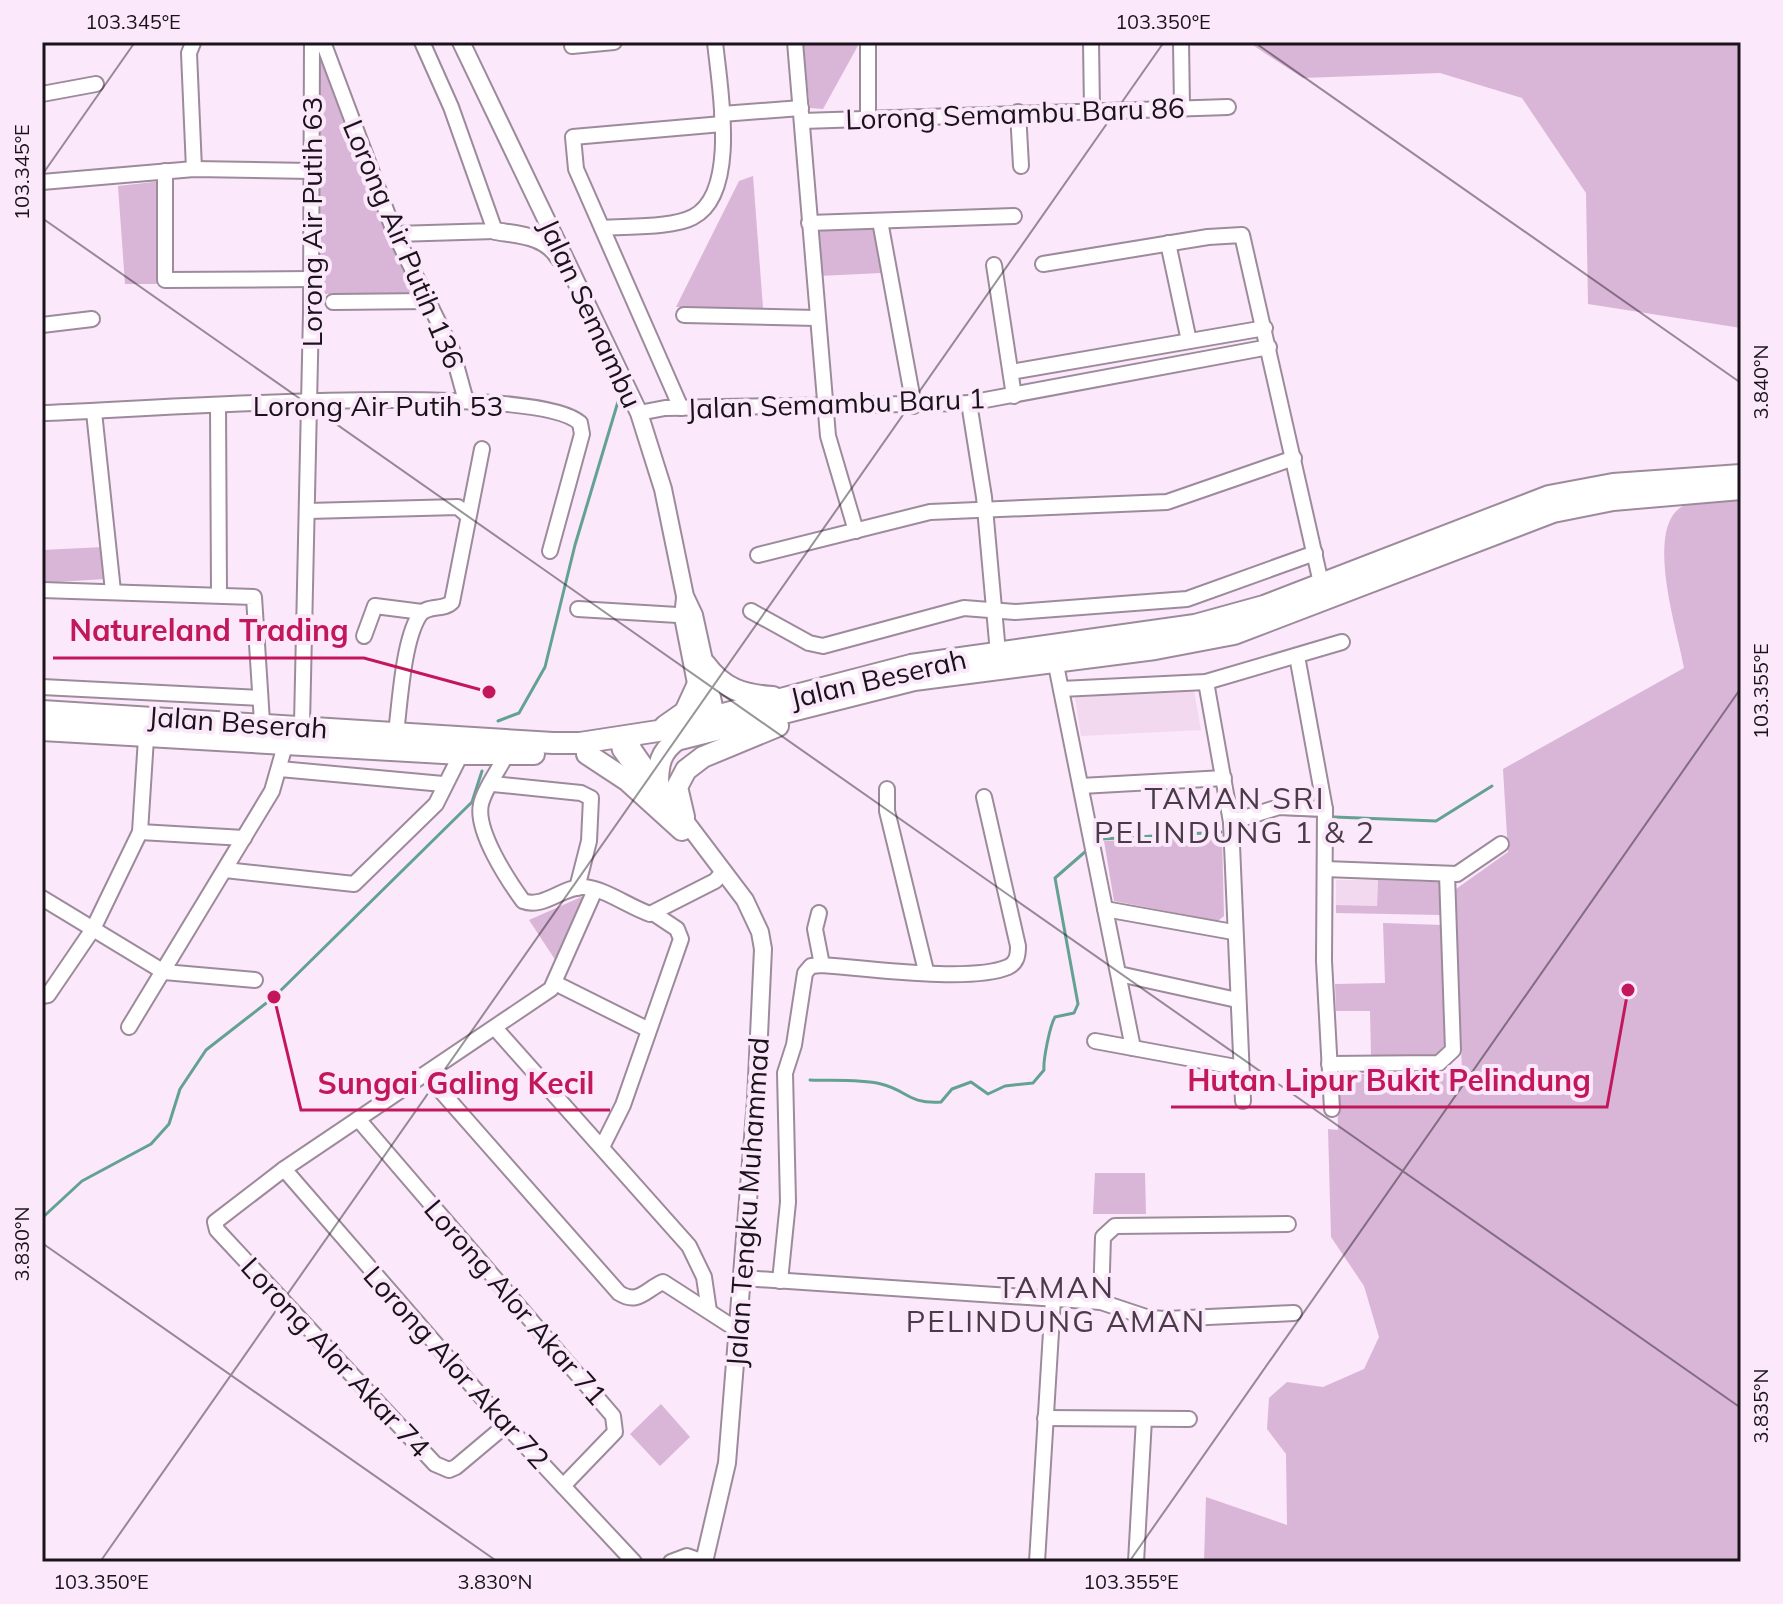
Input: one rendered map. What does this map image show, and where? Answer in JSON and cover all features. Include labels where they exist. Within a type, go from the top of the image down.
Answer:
[{"type":"highway","name":"Jalan Beserah","points":[[42,711],[302,724],[553,743],[678,739],[787,698],[911,665],[1228,618],[1549,496],[1613,484],[1741,475]]},
{"type":"highway","name":"Jalan Beserah","points":[[42,730],[461,754],[587,754],[658,731],[711,725],[914,680],[1155,649],[1234,634],[1470,541],[1553,512],[1613,500],[1741,489]]},
{"type":"highway","points":[[705,664],[714,677],[734,690],[787,698]]},
{"type":"highway","points":[[683,824],[677,787],[686,770],[703,757],[792,720],[914,680]]},
{"type":"highway","points":[[658,731],[681,717],[697,686]]},
{"type":"highway","points":[[658,785],[659,760],[667,747],[678,739]]},
{"type":"highway","points":[[587,754],[683,824]]},
{"type":"main road","name":"Jalan Semambu","points":[[461,42],[639,413],[663,489],[689,616],[697,686],[711,725]]},
{"type":"main road","points":[[495,231],[534,237],[546,244],[556,253],[590,307]]},
{"type":"main road","name":"Jalan Semambu","points":[[689,616],[705,664],[711,725]]},
{"type":"main road","name":"Jalan Tengku Muhammad","points":[[625,743],[683,824]]},
{"type":"main road","name":"Jalan Tengku Muhammad","points":[[625,743],[683,824],[724,871],[754,916],[763,949],[739,1331],[727,1463],[704,1562]]},
{"type":"street","name":"Lorong Air Putih 63","points":[[302,724],[312,279],[312,42]]},
{"type":"street","name":"Lorong Air Putih 136","points":[[323,42],[395,234],[452,350],[466,401]]},
{"type":"street","points":[[395,234],[495,231],[451,107],[422,42]]},
{"type":"street","points":[[572,46],[614,42]]},
{"type":"street","points":[[681,408],[602,228],[683,221],[698,215],[718,179],[724,142],[715,42]]},
{"type":"street","points":[[795,42],[828,436],[856,531]]},
{"type":"street","points":[[868,42],[868,119]]},
{"type":"street","points":[[1091,42],[1092,109]]},
{"type":"street","points":[[1181,42],[1182,107]]},
{"type":"street","points":[[193,43],[189,53],[194,169]]},
{"type":"street","points":[[42,94],[96,84]]},
{"type":"street","name":"Lorong Semambu Baru 86","points":[[602,228],[576,169],[573,137],[722,119],[802,114],[868,119],[1092,109],[1228,107]]},
{"type":"street","points":[[1018,112],[1021,166]]},
{"type":"street","points":[[42,182],[194,169],[312,171]]},
{"type":"street","points":[[165,171],[165,280],[312,279]]},
{"type":"street","points":[[809,223],[1014,216]]},
{"type":"street","points":[[880,221],[914,406]]},
{"type":"street","points":[[1043,264],[1168,243],[1242,235],[1321,583]]},
{"type":"street","points":[[1168,243],[1189,341]]},
{"type":"street","points":[[994,265],[1014,396]]},
{"type":"street","points":[[333,302],[429,301]]},
{"type":"street","points":[[684,315],[817,318]]},
{"type":"street","points":[[42,325],[92,319]]},
{"type":"street","points":[[1011,372],[1265,328]]},
{"type":"street","name":"Jalan Semambu Baru 1","points":[[639,413],[681,408],[825,408],[969,403],[1269,347]]},
{"type":"street","name":"Lorong Air Putih 53","points":[[42,413],[309,401],[466,401],[572,417],[580,423],[582,434],[550,551]]},
{"type":"street","points":[[969,403],[984,509],[998,653]]},
{"type":"street","points":[[218,405],[219,593]]},
{"type":"street","points":[[94,412],[113,591]]},
{"type":"street","points":[[364,636],[375,606],[422,612],[451,605],[482,449]]},
{"type":"street","points":[[758,555],[916,515],[984,509],[1167,502],[1294,458]]},
{"type":"street","points":[[308,511],[458,507],[467,515]]},
{"type":"street","points":[[751,611],[816,646],[964,608],[1015,612],[1187,599],[1315,553]]},
{"type":"street","points":[[42,590],[219,593],[257,598],[262,722]]},
{"type":"street","points":[[578,609],[689,616]]},
{"type":"street","points":[[396,733],[403,673],[422,612]]},
{"type":"street","points":[[1061,689],[1206,682],[1342,642]]},
{"type":"street","points":[[1297,656],[1325,809],[1332,1109]]},
{"type":"street","points":[[1055,660],[1133,1048]]},
{"type":"street","points":[[1206,682],[1231,822],[1233,932],[1243,1101]]},
{"type":"street","points":[[42,687],[260,698]]},
{"type":"street","points":[[42,996],[48,995],[93,929],[140,832],[146,738]]},
{"type":"street","points":[[129,1027],[272,791],[286,742]]},
{"type":"street","points":[[507,753],[481,804],[480,823],[520,897],[534,903],[577,888],[595,890],[653,913],[677,929],[681,939],[647,1029],[623,1105],[602,1147]]},
{"type":"street","points":[[225,870],[354,884],[436,804],[443,784],[461,754]]},
{"type":"street","points":[[280,769],[443,784]]},
{"type":"street","points":[[1081,786],[1224,778]]},
{"type":"street","points":[[493,784],[581,793],[591,798],[589,841],[577,888]]},
{"type":"street","points":[[887,789],[887,811],[926,971]]},
{"type":"street","points":[[780,1281],[788,1202],[785,1073],[794,1045],[805,973],[811,966],[822,965],[986,972],[1010,966],[1018,955],[1018,946],[984,797]]},
{"type":"street","points":[[1231,822],[1279,807],[1325,809]]},
{"type":"street","points":[[140,832],[244,838]]},
{"type":"street","points":[[1325,869],[1457,874],[1501,844]]},
{"type":"street","points":[[653,913],[715,881],[724,871]]},
{"type":"street","points":[[1329,1064],[1439,1063],[1453,1050],[1447,874]]},
{"type":"street","points":[[284,1169],[495,1028],[555,983],[595,890]]},
{"type":"street","points":[[42,898],[164,972],[255,980]]},
{"type":"street","points":[[1105,909],[1233,932]]},
{"type":"street","points":[[819,913],[815,929],[822,965]]},
{"type":"street","points":[[1119,974],[1237,1000]]},
{"type":"street","points":[[555,983],[647,1029]]},
{"type":"street","points":[[495,1028],[697,1258],[707,1290],[709,1311]]},
{"type":"street","points":[[1095,1041],[1241,1068]]},
{"type":"street","points":[[426,1074],[619,1293],[632,1300],[663,1282],[739,1331]]},
{"type":"street","name":"Lorong Alor Akar 71","points":[[358,1119],[613,1416],[615,1432],[563,1486]]},
{"type":"street","name":"Lorong Alor Akar 74","points":[[284,1169],[217,1219],[217,1230],[435,1464],[449,1470],[456,1467],[506,1425]]},
{"type":"street","name":"Lorong Alor Akar 72","points":[[284,1169],[506,1425],[634,1562]]},
{"type":"street","points":[[1101,1302],[1103,1237],[1115,1226],[1288,1224]]},
{"type":"street","points":[[742,1278],[1101,1302],[1158,1319],[1294,1313]]},
{"type":"street","points":[[1037,1562],[1053,1299]]},
{"type":"street","points":[[1045,1418],[1189,1419]]},
{"type":"street","points":[[1136,1562],[1144,1419]]},
{"type":"street","points":[[671,1562],[687,1556],[704,1562]]},
{"type":"shaded area","points":[[314,42],[320,42],[415,295],[320,294]]},
{"type":"shaded area","points":[[802,42],[860,42],[823,109],[810,108]]},
{"type":"shaded area","points":[[1248,42],[1741,42],[1741,328],[1588,304],[1586,193],[1522,98],[1440,73],[1303,78]]},
{"type":"shaded area","points":[[753,176],[763,308],[676,307],[739,181]]},
{"type":"shaded area","points":[[162,181],[159,284],[125,284],[118,186]]},
{"type":"shaded area","points":[[878,224],[881,273],[819,276],[817,227]]},
{"type":"shaded area","points":[[1741,499],[1741,1562],[1204,1562],[1206,1497],[1287,1525],[1286,1454],[1267,1429],[1269,1398],[1287,1382],[1323,1387],[1364,1369],[1379,1337],[1364,1286],[1331,1237],[1328,1129],[1338,1130],[1337,1080],[1347,1074],[1462,1073],[1456,889],[1508,852],[1503,769],[1684,668],[1666,580],[1666,533],[1672,516],[1685,505]]},
{"type":"shaded area","points":[[103,547],[105,579],[42,583],[42,550]]},
{"type":"shaded area","points":[[1194,691],[1201,730],[1081,736],[1075,697]]},
{"type":"shaded area","points":[[1222,836],[1224,916],[1218,921],[1114,901],[1104,841]]},
{"type":"shaded area","points":[[1336,880],[1378,880],[1377,906],[1336,905]]},
{"type":"shaded area","points":[[1378,880],[1439,882],[1441,915],[1336,913],[1336,905],[1377,906]]},
{"type":"shaded area","points":[[588,894],[556,961],[529,920]]},
{"type":"shaded area","points":[[1383,923],[1442,925],[1448,1042],[1437,1056],[1371,1055],[1370,1011],[1336,1011],[1335,984],[1385,983]]},
{"type":"shaded area","points":[[1095,1173],[1145,1173],[1146,1214],[1093,1214]]},
{"type":"shaded area","points":[[661,1404],[690,1437],[660,1466],[630,1434]]},
{"type":"waterway","points":[[498,721],[519,713],[545,667],[575,545],[620,395]]},
{"type":"waterway","points":[[42,1218],[82,1181],[151,1144],[169,1124],[180,1089],[206,1050],[274,997],[472,802],[482,771]]},
{"type":"waterway","points":[[1334,817],[1436,821],[1492,786]]},
{"type":"waterway","points":[[1275,814],[1315,816]]},
{"type":"waterway","points":[[1102,839],[1221,832]]},
{"type":"waterway","points":[[810,1080],[873,1082],[914,1099],[930,1102],[941,1102],[952,1089],[971,1082],[988,1094],[1005,1086],[1033,1083],[1044,1070],[1047,1043],[1055,1017],[1074,1013],[1078,1004],[1055,878],[1086,851]]},
{"type":"place","name":"Natureland Trading","points":[[489,692]]},
{"type":"place","name":"Hutan Lipur Bukit Pelindung","points":[[1628,990]]},
{"type":"place","name":"Sungai Galing Kecil","points":[[274,997]]},
{"type":"district","name":"TAMAN SRI PELINDUNG 1 & 2","points":[[1235,815]]},
{"type":"district","name":"TAMAN PELINDUNG AMAN","points":[[1056,1304]]}]
